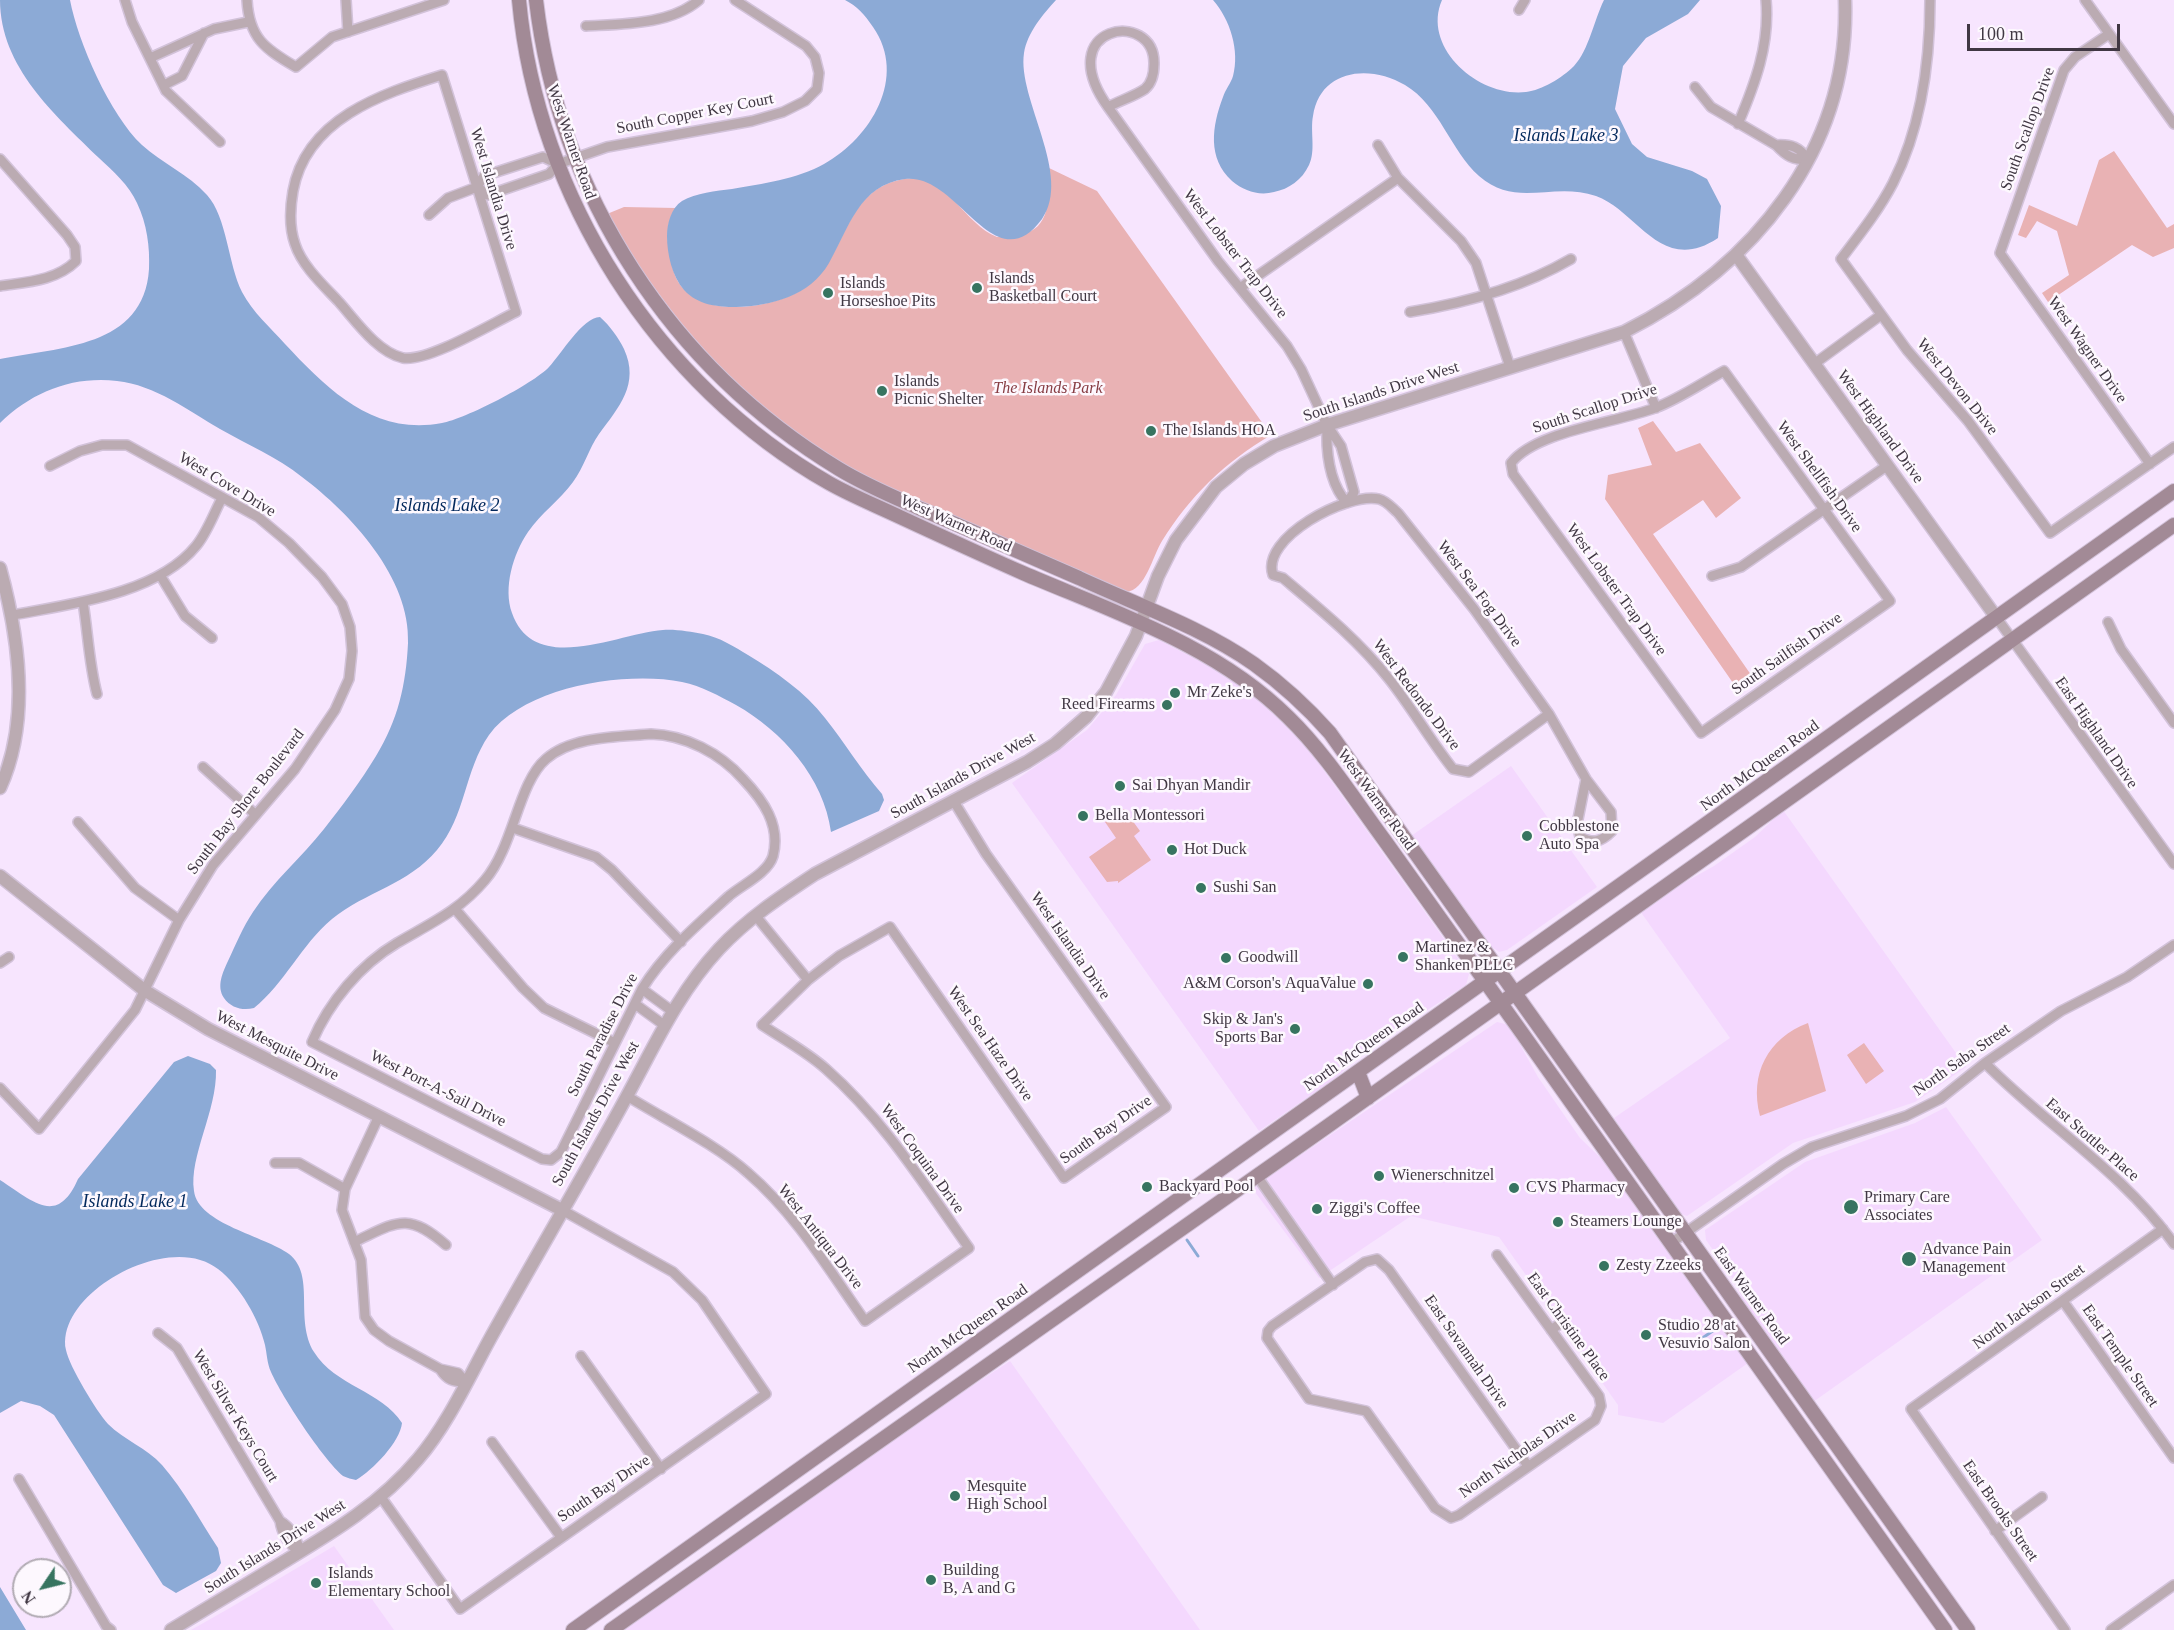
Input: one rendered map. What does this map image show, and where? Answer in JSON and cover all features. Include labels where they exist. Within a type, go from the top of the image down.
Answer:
[{"type":"main road","name":"West Warner Road","points":[[519,0],[521,29],[532,80],[558,164],[578,212],[629,299],[687,370],[741,421],[805,468],[850,494],[1141,624],[1214,660],[1242,678],[1285,714],[1324,757],[1493,992]]},
{"type":"main road","name":"West Warner Road","points":[[536,0],[543,52],[574,159],[617,247],[659,310],[712,370],[768,420],[839,469],[865,483],[1219,643],[1251,662],[1308,710],[1339,746],[1508,982]]},
{"type":"main road","name":"North McQueen Road","points":[[611,1630],[1368,1098],[1493,992],[1748,795],[2174,490]]},
{"type":"main road","name":"North McQueen Road","points":[[573,1630],[1358,1072],[1493,992],[1763,817],[2174,525]]},
{"type":"main road","points":[[1324,757],[1339,746]]},
{"type":"main road","points":[[1748,795],[1763,817]]},
{"type":"main road","name":"East Warner Road","points":[[1508,982],[1968,1630]]},
{"type":"main road","name":"East Warner Road","points":[[1493,992],[1945,1630]]},
{"type":"main road","points":[[1358,1072],[1368,1098]]},
{"type":"main road","points":[[1241,1155],[1257,1176]]},
{"type":"main road","points":[[1842,1484],[1859,1491],[1879,1519],[1894,1526]]},
{"type":"street","points":[[126,0],[132,22],[164,85],[182,108],[220,142]]},
{"type":"street","points":[[247,0],[248,22],[256,37],[272,51],[297,67],[332,37],[444,1]]},
{"type":"street","points":[[346,0],[348,32]]},
{"type":"street","points":[[586,26],[643,22],[674,13],[699,0]]},
{"type":"street","name":"South Copper Key Court","points":[[477,187],[488,195],[549,174],[558,164],[607,147],[752,121],[783,112],[805,101],[817,89],[819,73],[815,57],[806,45],[735,0]]},
{"type":"street","points":[[1519,10],[1525,0]]},
{"type":"street","points":[[1738,124],[1755,84],[1766,37],[1766,0]]},
{"type":"street","name":"South Islands Drive West","points":[[171,1630],[332,1534],[381,1497],[423,1452],[466,1382],[627,1096],[672,1011],[719,949],[754,915],[815,874],[1027,762],[1055,744],[1086,717],[1107,692],[1141,624],[1158,576],[1176,540],[1216,488],[1244,464],[1274,446],[1327,425],[1624,332],[1661,313],[1737,256],[1767,224],[1793,188],[1827,117],[1839,75],[1846,30],[1845,0]]},
{"type":"street","name":"West Devon Drive","points":[[1930,0],[1930,40],[1912,131],[1893,182],[1841,259],[1907,350],[1968,420],[2050,533],[2150,464]]},
{"type":"street","points":[[2085,0],[2174,124]]},
{"type":"street","points":[[150,58],[204,33],[248,22]]},
{"type":"street","name":"West Lobster Trap Drive","points":[[1108,107],[1146,88],[1154,74],[1154,57],[1146,42],[1135,32],[1118,30],[1100,39],[1090,51],[1089,70],[1095,89],[1108,107],[1240,288],[1287,346],[1301,369],[1327,425]]},
{"type":"street","points":[[164,85],[182,76],[204,33]]},
{"type":"street","name":"South Scallop Drive","points":[[2000,253],[2064,70],[2075,57],[2109,34]]},
{"type":"street","name":"West Islandia Drive","points":[[442,75],[477,187],[516,312],[422,358],[403,357],[385,349],[365,331],[314,275],[295,246],[290,211],[295,180],[310,147],[333,124],[378,97],[442,75]]},
{"type":"street","points":[[1695,87],[1711,107],[1776,145],[1784,154],[1795,160],[1808,160]]},
{"type":"street","points":[[1378,145],[1398,178],[1461,242],[1476,263],[1510,367]]},
{"type":"street","name":"South Copper Key Court","points":[[429,215],[448,198],[477,187],[484,177],[543,157],[558,164]]},
{"type":"street","points":[[0,159],[67,235],[75,247],[76,261],[66,271],[50,277],[0,286]]},
{"type":"street","points":[[1240,288],[1398,178]]},
{"type":"street","name":"West Wagner Drive","points":[[2000,253],[2150,464]]},
{"type":"street","name":"West Highland Drive","points":[[1737,256],[1996,617]]},
{"type":"street","points":[[1410,312],[1439,308],[1542,276],[1571,259]]},
{"type":"street","points":[[1814,364],[1881,315]]},
{"type":"street","points":[[1624,332],[1656,408]]},
{"type":"street","name":"South Scallop Drive","points":[[1511,463],[1521,450],[1539,442],[1656,408],[1724,371]]},
{"type":"street","name":"West Shellfish Drive","points":[[1724,371],[1890,601]]},
{"type":"street","points":[[1327,425],[1341,446],[1354,492],[1347,502],[1338,493],[1326,450],[1327,425]]},
{"type":"street","name":"West Cove Drive","points":[[50,466],[80,451],[102,445],[127,445],[258,517],[289,543],[322,577],[342,604],[350,627]]},
{"type":"street","points":[[2150,464],[2174,447]]},
{"type":"street","name":"West Lobster Trap Drive","points":[[1511,463],[1513,474],[1701,733]]},
{"type":"street","points":[[1712,576],[1741,567],[1888,465]]},
{"type":"street","points":[[13,615],[83,602],[160,575],[181,562],[197,545],[222,498]]},
{"type":"street","name":"West Sea Fog Drive","points":[[1347,502],[1378,499],[1398,513],[1474,609],[1549,714],[1586,779],[1611,812],[1612,831],[1603,840],[1590,842],[1580,837],[1576,824],[1586,779]]},
{"type":"street","name":"West Redondo Drive","points":[[1347,502],[1317,516],[1290,534],[1277,547],[1269,564],[1273,575],[1283,578],[1337,622],[1365,651],[1390,681],[1453,769],[1469,772],[1549,714]]},
{"type":"street","points":[[0,568],[13,615],[18,657],[18,704],[13,750],[1,784]]},
{"type":"street","points":[[160,575],[185,616],[212,638]]},
{"type":"street","name":"South Sailfish Drive","points":[[1701,733],[1890,601]]},
{"type":"street","points":[[83,602],[90,643],[90,670],[97,694]]},
{"type":"street","name":"East Highland Drive","points":[[1996,617],[2174,864]]},
{"type":"street","points":[[2108,622],[2121,649],[2174,723]]},
{"type":"street","name":"South Bay Shore Boulevard","points":[[0,1088],[39,1130],[135,1010],[179,920],[213,865],[295,769],[334,710],[349,679],[352,651],[350,627]]},
{"type":"street","name":"South Paradise Drive","points":[[513,828],[531,776],[545,759],[563,747],[606,738],[666,735],[695,744],[732,767],[759,796],[770,815],[775,835],[772,858],[760,872],[731,894],[657,966],[642,989],[561,1152],[551,1160]]},
{"type":"street","points":[[203,767],[256,815]]},
{"type":"street","name":"West Islandia Drive","points":[[954,800],[986,854],[1166,1107]]},
{"type":"street","points":[[78,822],[135,888],[179,920]]},
{"type":"street","points":[[615,1043],[544,1008],[522,988],[455,909],[485,880],[503,854],[513,828],[596,857],[612,870],[681,942]]},
{"type":"street","name":"West Mesquite Drive","points":[[0,876],[144,990],[227,1040],[562,1210]]},
{"type":"street","name":"West Port-A-Sail Drive","points":[[455,909],[375,958],[348,985],[322,1018],[312,1042],[542,1159],[551,1160]]},
{"type":"street","points":[[754,915],[808,980]]},
{"type":"street","name":"West Sea Haze Drive","points":[[808,980],[839,956],[890,927],[1064,1178]]},
{"type":"street","name":"North Saba Street","points":[[1671,1244],[1812,1147],[1906,1116],[1940,1098],[1985,1063],[2061,1011],[2127,977],[2174,945]]},
{"type":"street","points":[[0,963],[9,957]]},
{"type":"street","name":"West Coquina Drive","points":[[808,980],[762,1025],[824,1068],[858,1099],[890,1136],[969,1248],[865,1321]]},
{"type":"street","points":[[642,989],[672,1011]]},
{"type":"street","points":[[635,1004],[664,1025]]},
{"type":"street","name":"East Stottler Place","points":[[1985,1063],[2017,1096],[2091,1155],[2163,1229],[2174,1244]]},
{"type":"street","name":"West Antiqua Drive","points":[[627,1096],[747,1172],[776,1200],[803,1233],[865,1321]]},
{"type":"street","name":"South Bay Drive","points":[[1064,1178],[1166,1107]]},
{"type":"street","points":[[379,1116],[345,1189],[342,1210],[364,1279],[362,1300],[365,1317],[374,1330],[389,1341],[440,1369],[446,1378],[454,1382],[466,1382]]},
{"type":"street","points":[[275,1163],[299,1163],[345,1189]]},
{"type":"street","points":[[1257,1176],[1333,1285]]},
{"type":"street","name":"South Bay Drive","points":[[381,1497],[460,1609],[766,1394],[702,1300],[673,1272],[562,1210]]},
{"type":"street","points":[[354,1242],[391,1225],[407,1222],[426,1227],[446,1245]]},
{"type":"street","name":"North Jackson Street","points":[[1911,1409],[2163,1229]]},
{"type":"street","name":"East Christine Place","points":[[1497,1255],[1599,1396],[1601,1406],[1595,1420]]},
{"type":"street","name":"East Savannah Drive","points":[[1333,1285],[1365,1262],[1377,1259],[1389,1270],[1528,1466]]},
{"type":"street","name":"North Nicholas Drive","points":[[1333,1285],[1272,1326],[1268,1331],[1270,1345],[1309,1399],[1366,1411],[1435,1508],[1451,1518],[1459,1515],[1595,1420]]},
{"type":"street","name":"East Temple Street","points":[[2063,1301],[2174,1458]]},
{"type":"street","points":[[1551,1330],[1561,1323]]},
{"type":"street","name":"West Silver Keys Court","points":[[158,1334],[177,1348],[280,1521],[286,1538],[300,1552]]},
{"type":"street","points":[[581,1356],[661,1468]]},
{"type":"street","name":"East Brooks Street","points":[[1911,1409],[2066,1630]]},
{"type":"street","points":[[492,1442],[561,1537]]},
{"type":"street","points":[[19,1479],[108,1629]]},
{"type":"street","points":[[1995,1531],[2042,1497]]},
{"type":"street","points":[[2111,1630],[2174,1585]]},
{"type":"shaded area","points":[[1159,640],[1221,672],[1251,692],[1305,744],[1469,974],[1466,985],[1361,1053],[1337,1077],[1259,1131],[1012,783],[1087,730],[1116,695],[1145,644]]},
{"type":"shaded area","points":[[1511,766],[1597,887],[1507,950],[1499,952],[1488,944],[1411,836]]},
{"type":"shaded area","points":[[1783,810],[1966,1067],[1915,1102],[1793,1143],[1687,1216],[1679,1213],[1614,1118],[1730,1038],[1640,911],[1671,890],[1714,866],[1755,837]]},
{"type":"shaded area","points":[[1497,1022],[1509,1025],[1538,1077],[1580,1138],[1606,1163],[1748,1363],[1663,1423],[1618,1415],[1618,1405],[1499,1237],[1411,1216],[1319,1278],[1252,1188]]},
{"type":"shaded area","points":[[1946,1107],[2042,1240],[1813,1402],[1745,1306],[1735,1282],[1706,1240],[1705,1230],[1805,1162],[1915,1123]]},
{"type":"shaded area","name":"Mesquite High School","points":[[1010,1361],[1200,1630],[601,1630]]},
{"type":"shaded area","name":"Islands Elementary School","points":[[334,1546],[394,1630],[191,1630],[228,1609]]},
{"type":"green space","points":[[2114,151],[2167,228],[2174,224],[2174,248],[2153,257],[2132,245],[2048,302],[2042,293],[2069,275],[2057,231],[2037,221],[2026,238],[2018,235],[2029,205],[2077,226],[2099,160]]},
{"type":"green space","name":"The Islands Park","points":[[1049,168],[1097,191],[1271,435],[1238,457],[1210,481],[1184,509],[1162,541],[1144,579],[1133,590],[1126,592],[886,486],[841,462],[804,438],[738,384],[708,353],[654,287],[607,214],[624,207],[676,208],[669,224],[668,240],[674,274],[678,282],[692,296],[707,303],[740,307],[775,301],[803,289],[818,276],[829,261],[856,211],[868,197],[883,186],[904,179],[919,179],[932,183],[954,200],[974,221],[997,237],[1031,231],[1043,220],[1048,203]]},
{"type":"green space","points":[[1653,421],[1676,452],[1700,443],[1741,498],[1716,518],[1703,500],[1653,534],[1756,682],[1740,693],[1605,499],[1608,475],[1652,465],[1638,428]]},
{"type":"green space","points":[[1124,809],[1140,831],[1134,836],[1151,860],[1118,883],[1118,881],[1107,882],[1089,857],[1116,838],[1105,822]]},
{"type":"green space","points":[[1808,1023],[1826,1091],[1760,1116],[1757,1086],[1765,1059],[1782,1038]]},
{"type":"green space","points":[[1864,1043],[1884,1071],[1866,1084],[1847,1055]]},
{"type":"water","name":"Islands Lake 2","points":[[0,0],[70,0],[88,56],[118,116],[142,145],[192,181],[214,204],[237,281],[251,307],[318,378],[354,406],[395,423],[417,425],[453,420],[498,400],[541,374],[586,323],[600,317],[614,332],[624,349],[630,373],[628,384],[620,404],[595,439],[573,482],[533,525],[518,550],[509,582],[509,603],[512,613],[523,632],[539,643],[558,647],[579,647],[668,630],[709,635],[721,640],[779,676],[817,709],[882,794],[884,800],[879,811],[831,832],[820,793],[798,758],[784,742],[769,728],[736,705],[696,686],[659,679],[633,679],[578,686],[551,694],[526,704],[505,718],[489,735],[474,763],[454,823],[447,837],[426,862],[400,880],[358,902],[332,919],[311,940],[275,987],[254,1008],[238,1008],[230,1004],[222,993],[221,979],[249,918],[269,890],[315,839],[344,802],[384,743],[403,688],[408,643],[406,619],[399,595],[388,571],[374,549],[339,509],[283,463],[158,393],[131,383],[84,381],[54,388],[39,395],[12,412],[0,423],[0,359],[72,346],[95,339],[115,329],[132,315],[144,295],[149,261],[145,227],[134,196],[48,107],[33,88],[9,47],[2,24]]},
{"type":"water","points":[[845,0],[1056,0],[1032,31],[1024,53],[1024,72],[1028,92],[1048,159],[1051,181],[1050,201],[1042,219],[1025,236],[1008,239],[992,233],[975,221],[942,191],[924,181],[905,179],[889,183],[866,199],[857,210],[829,263],[811,284],[800,291],[776,301],[749,306],[715,306],[695,299],[680,284],[673,272],[669,257],[668,226],[672,212],[678,204],[700,194],[755,185],[814,169],[841,153],[856,139],[879,104],[885,85],[887,66],[883,46],[867,19]]},
{"type":"water","name":"Islands Lake 3","points":[[1213,0],[1442,0],[1438,18],[1440,35],[1447,52],[1459,66],[1474,78],[1491,87],[1508,92],[1526,92],[1552,83],[1574,66],[1587,43],[1604,0],[1700,0],[1688,14],[1646,38],[1623,66],[1615,109],[1632,144],[1647,157],[1692,171],[1707,179],[1721,206],[1718,238],[1698,248],[1681,250],[1651,237],[1625,214],[1596,196],[1564,191],[1521,193],[1493,186],[1469,165],[1436,116],[1417,94],[1391,78],[1377,74],[1348,75],[1325,88],[1313,116],[1311,159],[1299,179],[1285,189],[1274,192],[1257,193],[1242,188],[1224,172],[1215,152],[1216,119],[1233,76],[1235,56],[1229,26]]},
{"type":"water","name":"Islands Lake 1","points":[[188,1056],[210,1064],[216,1070],[212,1101],[195,1163],[194,1191],[198,1202],[219,1221],[289,1254],[297,1263],[301,1274],[304,1286],[305,1326],[314,1352],[334,1373],[383,1403],[402,1423],[391,1447],[370,1470],[356,1480],[345,1477],[314,1442],[276,1383],[270,1369],[262,1335],[253,1314],[234,1284],[218,1269],[197,1259],[172,1257],[145,1262],[96,1289],[78,1308],[67,1329],[66,1350],[72,1367],[108,1424],[162,1465],[185,1495],[218,1548],[221,1563],[216,1571],[176,1593],[163,1585],[54,1415],[40,1406],[21,1401],[0,1413],[0,1180],[34,1202],[53,1206],[62,1202],[70,1194],[78,1179],[174,1062]]},
{"type":"water","points":[[0,1587],[12,1607],[12,1618],[19,1618],[26,1630],[0,1630]]},
{"type":"waterway","points":[[1187,1240],[1198,1256]]},
{"type":"waterway","points":[[1701,1339],[1717,1328]]},
{"type":"place","name":"Islands Basketball Court","points":[[977,288]]},
{"type":"place","name":"Islands Horseshoe Pits","points":[[828,293]]},
{"type":"place","name":"Islands Picnic Shelter","points":[[882,391]]},
{"type":"place","name":"The Islands HOA","points":[[1151,431]]},
{"type":"place","name":"Mr Zeke's","points":[[1175,693]]},
{"type":"place","name":"Reed Firearms","points":[[1167,705]]},
{"type":"place","name":"Sai Dhyan Mandir","points":[[1120,786]]},
{"type":"place","name":"Bella Montessori","points":[[1083,816]]},
{"type":"place","name":"Cobblestone Auto Spa","points":[[1527,836]]},
{"type":"place","name":"Hot Duck","points":[[1172,850]]},
{"type":"place","name":"Sushi San","points":[[1201,888]]},
{"type":"place","name":"Martinez & Shanken PLLC","points":[[1403,957]]},
{"type":"place","name":"Goodwill","points":[[1226,958]]},
{"type":"place","name":"A&M Corson's AquaValue","points":[[1368,984]]},
{"type":"place","name":"Skip & Jan's Sports Bar","points":[[1295,1029]]},
{"type":"place","name":"Wienerschnitzel","points":[[1379,1176]]},
{"type":"place","name":"Backyard Pool","points":[[1147,1187]]},
{"type":"place","name":"CVS Pharmacy","points":[[1514,1188]]},
{"type":"place","name":"Primary Care Associates","points":[[1851,1207]]},
{"type":"place","name":"Ziggi's Coffee","points":[[1317,1209]]},
{"type":"place","name":"Steamers Lounge","points":[[1558,1222]]},
{"type":"place","name":"Advance Pain Management","points":[[1909,1259]]},
{"type":"place","name":"Zesty Zzeeks","points":[[1604,1266]]},
{"type":"place","name":"Studio 28 at Vesuvio Salon","points":[[1646,1335]]},
{"type":"place","name":"Mesquite High School","points":[[955,1496]]},
{"type":"place","name":"Building B, A and G","points":[[931,1580]]},
{"type":"place","name":"Islands Elementary School","points":[[316,1583]]}]
